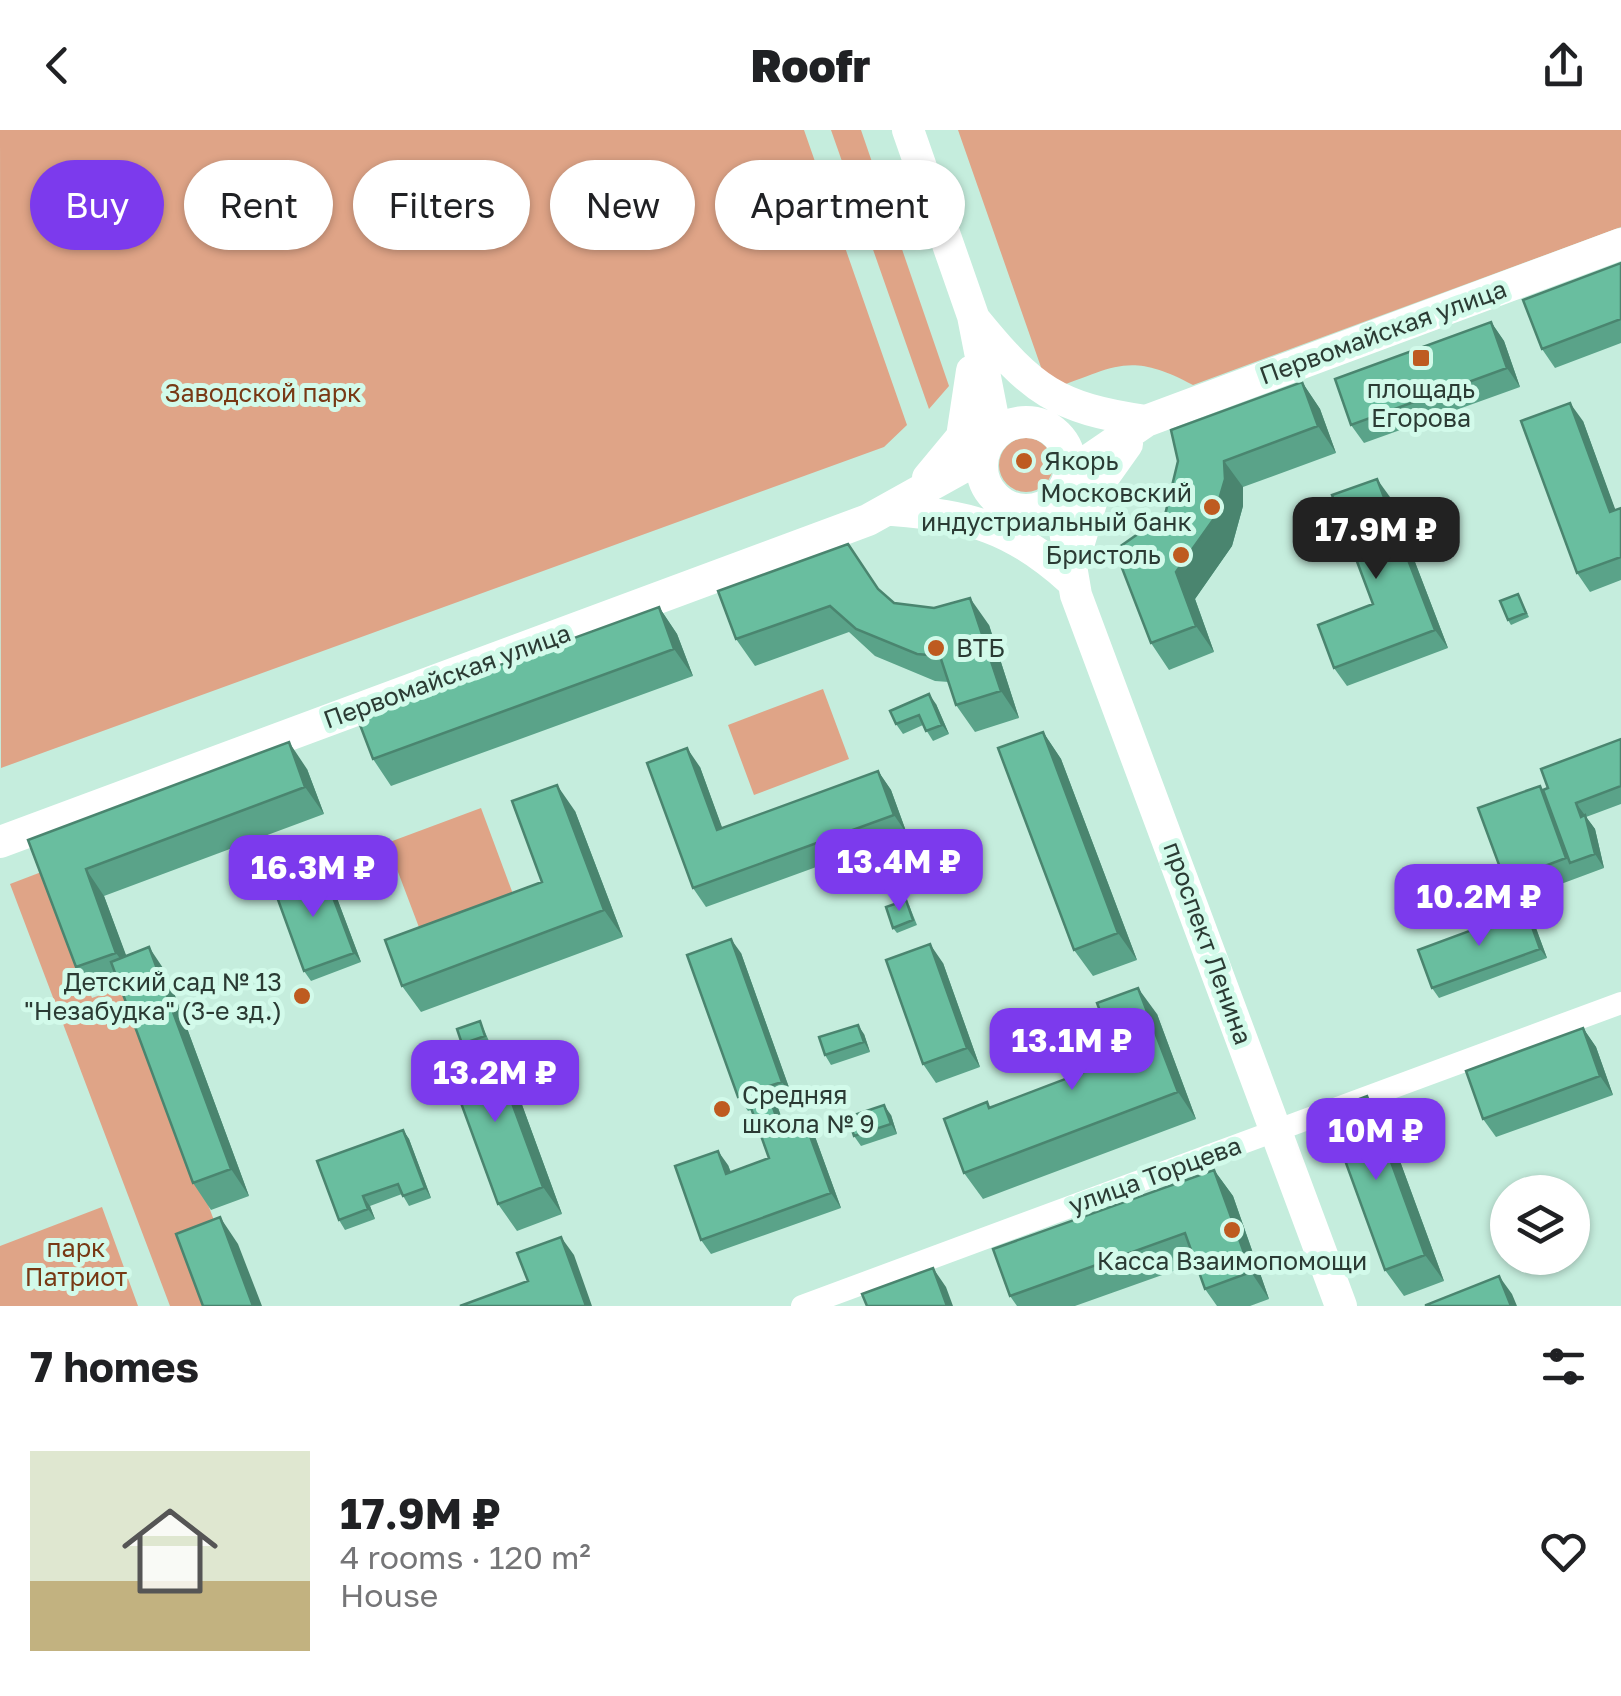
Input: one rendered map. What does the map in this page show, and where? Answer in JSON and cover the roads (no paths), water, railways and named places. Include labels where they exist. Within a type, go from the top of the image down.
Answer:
[{"type":"street","points":[[908,130],[973,316],[989,444],[982,471],[1071,580]]},
{"type":"street","name":"Первомайская улица","points":[[1146,421],[1621,244]]},
{"type":"street","points":[[973,316],[1046,394],[1072,406],[1146,421]]},
{"type":"street","points":[[973,316],[1041,425],[1068,451],[1064,485],[1071,580]]},
{"type":"street","points":[[893,510],[950,455],[962,437],[968,416],[973,316]]},
{"type":"street","points":[[893,510],[989,444],[1011,424],[1146,421]]},
{"type":"street","points":[[893,510],[1004,502],[1045,506],[1064,485],[1146,421]]},
{"type":"street","points":[[1071,580],[1084,516],[1095,489],[1146,421]]},
{"type":"street","points":[[893,510],[965,518],[994,526],[1020,540],[1071,580]]},
{"type":"street","name":"Первомайская улица","points":[[0,842],[893,510]]},
{"type":"street","name":"проспект Ленина","points":[[1071,580],[1341,1306]]},
{"type":"street","name":"улица Торцева","points":[[802,1306],[1621,1003]]},
{"type":"place","name":"площадь Егорова","points":[[1421,358]]},
{"type":"place","name":"Якорь","points":[[1024,461]]},
{"type":"place","name":"Московский индустриальный банк","points":[[1212,507]]},
{"type":"place","name":"Бристоль","points":[[1181,555]]},
{"type":"place","name":"ВТБ","points":[[936,648]]},
{"type":"place","name":"Детский сад № 13 \"Незабудка\" (3-е зд.)","points":[[302,996]]},
{"type":"place","name":"Средняя школа № 9","points":[[722,1109]]},
{"type":"place","name":"Касса Взаимопомощи","points":[[1232,1230]]},
{"type":"park label","name":"Заводской парк","points":[[263,393]]},
{"type":"park label","name":"парк Патриот","points":[[76,1262]]}]
